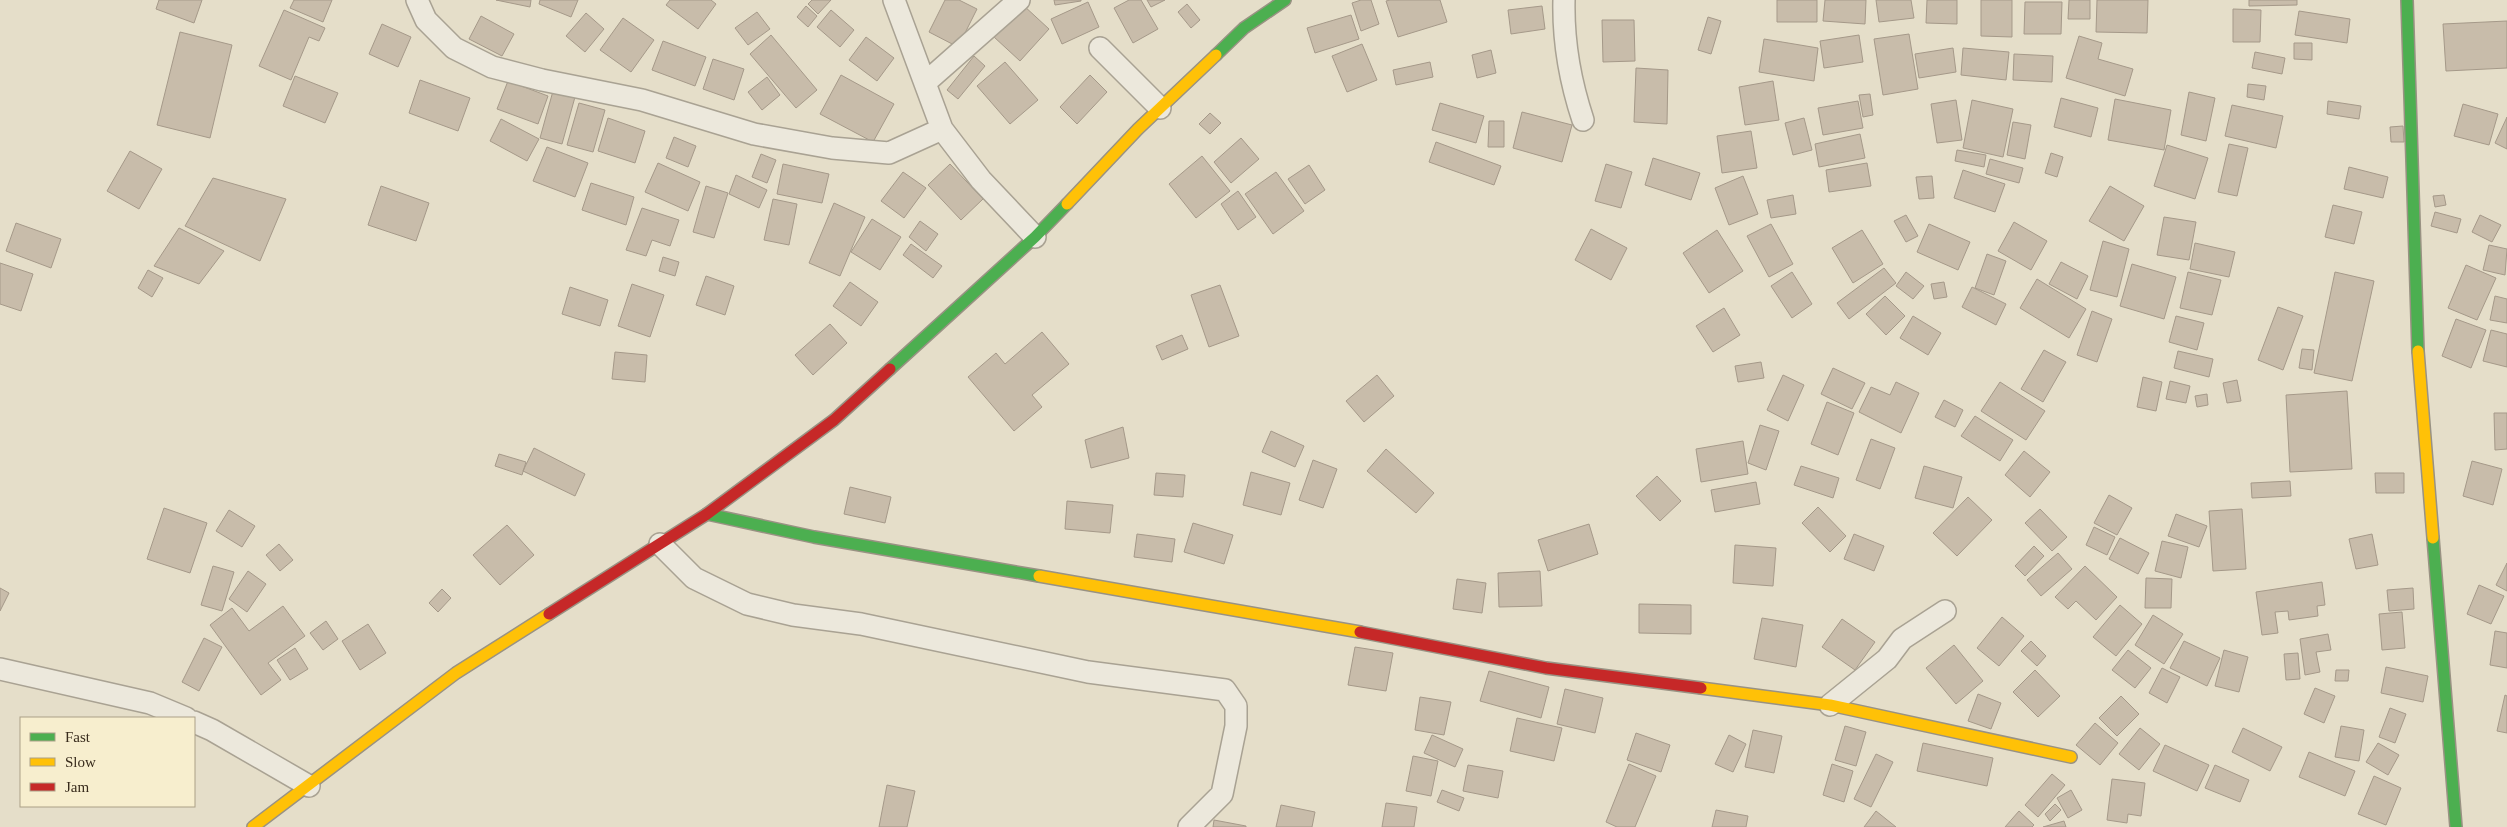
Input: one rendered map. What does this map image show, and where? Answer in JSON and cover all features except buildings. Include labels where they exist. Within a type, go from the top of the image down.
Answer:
[{"type":"street","points":[[417,0],[426,20],[454,48],[492,67],[542,80],[642,100],[754,134],[832,148],[889,153],[942,129]]},
{"type":"street","points":[[894,0],[942,129],[981,180],[1035,238]]},
{"type":"street","points":[[925,83],[1019,0]]},
{"type":"street","points":[[252,827],[309,786],[456,673],[707,514],[834,420],[1035,238],[1160,108],[1244,28],[1285,0]]},
{"type":"street","points":[[1564,0],[1566,48],[1571,84],[1583,120]]},
{"type":"street","points":[[2407,0],[2417,334],[2456,827]]},
{"type":"street","points":[[1100,48],[1160,108]]},
{"type":"street","points":[[707,514],[814,538],[1298,620],[1546,668],[1830,705],[2071,757]]},
{"type":"street","points":[[660,544],[694,578],[747,604],[793,615],[861,624],[1088,672],[1225,690],[1236,706],[1236,726],[1222,794],[1189,827]]},
{"type":"street","points":[[1830,705],[1887,660],[1902,638],[1945,611]]},
{"type":"street","points":[[0,669],[150,703],[184,717]]},
{"type":"street","points":[[195,722],[212,730],[309,786]]},
{"type":"traffic: fast","points":[[1216,55],[1244,28],[1285,0]]},
{"type":"traffic: fast","points":[[2407,0],[2418,351]]},
{"type":"traffic: fast","points":[[890,369],[1035,237],[1067,204]]},
{"type":"traffic: fast","points":[[707,514],[814,537],[1039,576]]},
{"type":"traffic: fast","points":[[2433,538],[2456,827]]},
{"type":"traffic: slow","points":[[1067,204],[1138,129],[1216,55]]},
{"type":"traffic: slow","points":[[2418,351],[2433,538]]},
{"type":"traffic: slow","points":[[1039,576],[1360,632]]},
{"type":"traffic: slow","points":[[253,827],[456,673],[549,614]]},
{"type":"traffic: slow","points":[[1701,688],[1830,705],[2071,757]]},
{"type":"traffic: jam","points":[[549,614],[707,514],[834,420],[890,369]]},
{"type":"traffic: jam","points":[[1360,632],[1546,668],[1701,688]]}]
